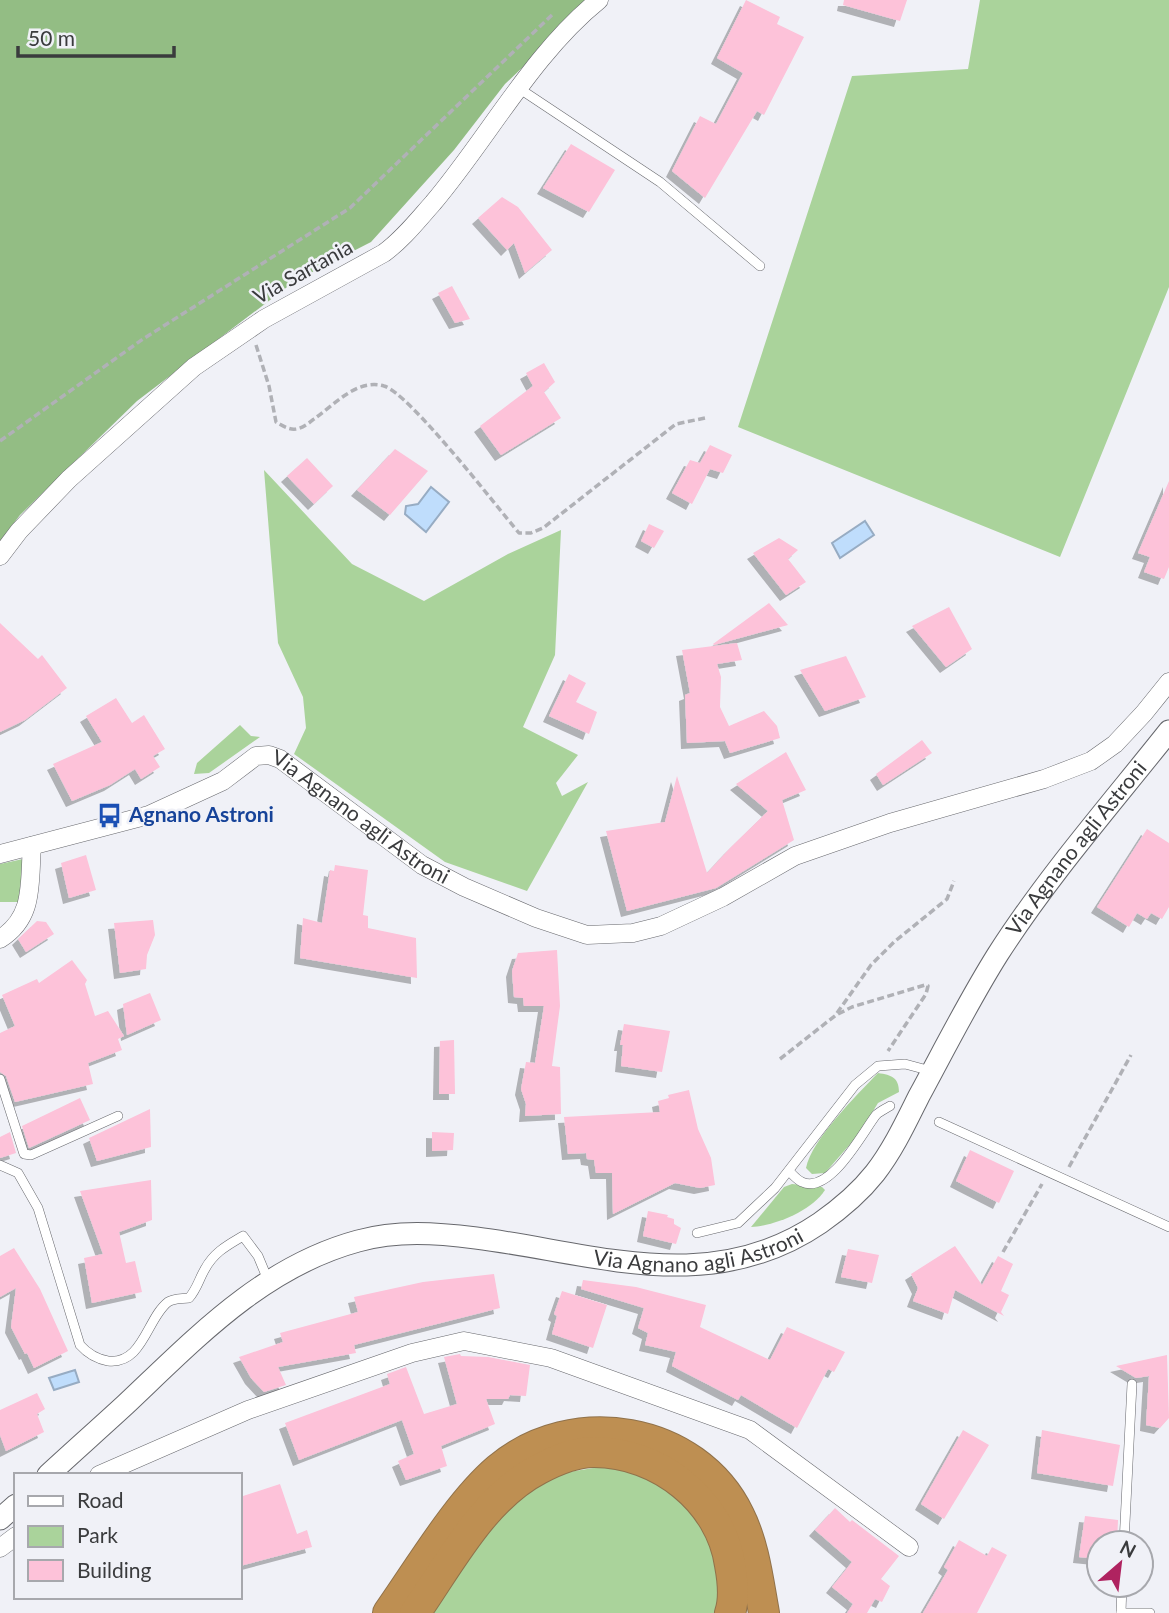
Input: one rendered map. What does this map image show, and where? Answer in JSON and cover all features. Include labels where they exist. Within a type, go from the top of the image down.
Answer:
[{"type":"highway","points":[[388,1613],[478,1489],[499,1467],[533,1448],[570,1433],[608,1431],[656,1441],[685,1455],[717,1482],[739,1514],[747,1535],[754,1556],[764,1613]]},
{"type":"highway","points":[[415,1613],[493,1502],[537,1469],[564,1457],[594,1452],[626,1457],[659,1467],[689,1489],[710,1513],[723,1534],[730,1559],[733,1583],[730,1613]]},
{"type":"street","name":"Via Sartania","points":[[0,556],[19,531],[69,479],[194,367],[251,328],[384,253],[400,241],[453,179],[550,48],[599,0]]},
{"type":"street","name":"Via Agnano agli Astroni","points":[[0,854],[149,815],[223,781],[256,756],[270,755],[280,759],[422,865],[464,887],[536,918],[587,935],[633,933],[661,926],[723,897],[795,856],[890,823],[1044,779],[1091,761],[1115,744],[1169,682]]},
{"type":"street","name":"Via Agnano agli Astroni","points":[[50,1473],[216,1318],[269,1282],[323,1253],[361,1240],[407,1233],[448,1234],[503,1241],[589,1258],[670,1266],[703,1266],[791,1241],[822,1222],[875,1174],[891,1150],[984,977],[1019,922],[1057,870],[1169,731]]},
{"type":"street","points":[[0,939],[20,922],[26,909],[32,846]]},
{"type":"street","points":[[104,1473],[248,1410],[412,1353],[464,1341],[551,1358],[750,1430],[909,1547]]},
{"type":"street","points":[[0,1519],[14,1507]]},
{"type":"lane","points":[[520,89],[660,182],[760,266]]},
{"type":"lane","points":[[697,1233],[738,1223],[775,1188],[855,1085],[877,1066],[905,1064],[932,1072]]},
{"type":"lane","points":[[0,1079],[24,1154],[32,1155],[118,1116]]},
{"type":"lane","points":[[789,1171],[802,1182],[815,1184],[826,1178],[856,1146],[878,1113],[890,1106]]},
{"type":"lane","points":[[939,1122],[1169,1227]]},
{"type":"lane","points":[[0,1165],[18,1173],[38,1208],[80,1345],[95,1357],[114,1361],[128,1355],[139,1346],[162,1307],[171,1300],[189,1298],[197,1290],[205,1268],[218,1251],[243,1236],[258,1256],[269,1282]]},
{"type":"lane","points":[[1125,1529],[1132,1384]]},
{"type":"lane","points":[[1121,1613],[1150,1613]]},
{"type":"path","points":[[0,441],[143,339],[350,208],[558,10]]},
{"type":"path","points":[[251,328],[269,386],[276,422],[285,428],[296,429],[305,426],[367,383],[387,386],[428,426],[519,533],[531,533],[543,528],[676,424],[705,418]]},
{"type":"path","points":[[836,1015],[871,965],[894,942],[947,900],[954,881]]},
{"type":"path","points":[[780,1059],[836,1015],[852,1007],[921,984],[928,986],[926,994],[877,1066]]},
{"type":"path","points":[[1063,1178],[1131,1055]]},
{"type":"path","points":[[1003,1252],[1048,1172]]},
{"type":"green space","points":[[0,0],[593,0],[505,84],[454,150],[371,242],[295,281],[137,401],[20,515],[0,541]]},
{"type":"green space","points":[[980,0],[1169,0],[1169,287],[1060,557],[738,427],[852,76],[968,69]]},
{"type":"green space","points":[[264,470],[352,564],[424,601],[508,554],[561,530],[555,655],[523,727],[578,755],[556,783],[562,796],[588,782],[527,891],[445,862],[294,754],[306,728],[303,697],[278,643]]},
{"type":"green space","points":[[240,725],[251,736],[260,737],[209,773],[194,774],[197,763]]},
{"type":"green space","points":[[23,859],[19,902],[0,902],[0,864]]},
{"type":"green space","points":[[878,1073],[894,1078],[899,1092],[878,1103],[859,1134],[825,1173],[812,1174],[806,1168],[817,1144],[836,1118]]},
{"type":"green space","points":[[792,1184],[822,1187],[825,1190],[819,1198],[792,1216],[751,1227],[784,1187]]},
{"type":"green space","points":[[606,1466],[660,1485],[691,1512],[714,1545],[719,1564],[719,1613],[429,1613],[504,1507],[556,1474]]},
{"type":"water","points":[[431,487],[449,502],[426,532],[405,514],[406,506],[418,504]]},
{"type":"water","points":[[865,521],[874,535],[840,558],[832,543]]},
{"type":"water","points":[[75,1370],[79,1382],[54,1390],[49,1378]]},
{"type":"building","points":[[746,0],[780,17],[777,24],[804,37],[764,115],[757,111],[705,198],[672,171],[700,116],[716,124],[743,73],[717,58]]},
{"type":"building","points":[[844,0],[907,0],[900,21],[843,5]]},
{"type":"building","points":[[571,144],[615,170],[589,212],[543,188]]},
{"type":"building","points":[[502,197],[518,207],[552,250],[525,273],[514,243],[507,250],[478,218]]},
{"type":"building","points":[[452,286],[470,319],[455,323],[438,293]]},
{"type":"building","points":[[544,363],[555,382],[544,392],[561,418],[501,455],[480,426],[533,386],[526,373]]},
{"type":"building","points":[[710,445],[732,455],[723,473],[710,469],[692,504],[672,493],[690,460],[700,463]]},
{"type":"building","points":[[395,449],[428,471],[390,515],[357,490]]},
{"type":"building","points":[[307,458],[333,486],[314,504],[287,476]]},
{"type":"building","points":[[1169,481],[1169,567],[1164,579],[1144,572],[1150,557],[1138,553]]},
{"type":"building","points":[[649,524],[664,531],[654,548],[641,541]]},
{"type":"building","points":[[779,538],[798,550],[788,559],[806,582],[786,595],[753,553]]},
{"type":"building","points":[[769,603],[788,625],[713,644]]},
{"type":"building","points":[[949,607],[972,649],[946,667],[912,626]]},
{"type":"building","points":[[0,623],[38,659],[42,655],[67,688],[25,720],[0,732]]},
{"type":"building","points":[[737,643],[742,660],[717,664],[721,677],[720,707],[729,726],[764,711],[777,726],[780,738],[730,753],[725,741],[687,743],[685,695],[690,693],[682,650]]},
{"type":"building","points":[[846,656],[866,697],[825,711],[800,670]]},
{"type":"building","points":[[569,674],[586,683],[576,702],[597,712],[589,734],[549,716]]},
{"type":"building","points":[[116,698],[132,723],[144,715],[165,749],[153,756],[160,767],[141,779],[135,769],[110,785],[72,801],[53,764],[102,742],[86,716]]},
{"type":"building","points":[[922,740],[932,753],[883,785],[876,774]]},
{"type":"building","points":[[786,752],[806,790],[782,800],[794,840],[716,888],[627,911],[606,831],[665,822],[677,776],[707,873],[768,811],[736,784]]},
{"type":"building","points":[[1147,829],[1169,843],[1169,907],[1162,919],[1151,913],[1147,919],[1137,913],[1129,927],[1097,907]]},
{"type":"building","points":[[86,855],[96,890],[69,898],[61,863]]},
{"type":"building","points":[[335,865],[368,870],[363,915],[368,916],[368,928],[416,938],[417,978],[300,958],[303,918],[322,923],[330,870],[334,871]]},
{"type":"building","points":[[153,920],[155,935],[147,955],[146,969],[120,973],[114,923]]},
{"type":"building","points":[[37,921],[46,922],[54,934],[26,952],[18,939]]},
{"type":"building","points":[[557,950],[560,1006],[552,1066],[560,1067],[561,1114],[525,1116],[526,1104],[521,1089],[526,1062],[535,1063],[544,1006],[524,1006],[523,998],[514,997],[512,971],[518,953]]},
{"type":"building","points":[[72,960],[87,980],[85,984],[95,1016],[108,1011],[124,1036],[118,1039],[122,1050],[88,1063],[93,1084],[15,1102],[6,1076],[0,1072],[0,1033],[15,1026],[2,995],[37,979],[39,983]]},
{"type":"building","points":[[150,993],[161,1020],[127,1035],[123,1004]]},
{"type":"building","points":[[624,1024],[670,1031],[662,1072],[621,1066],[623,1045],[620,1045]]},
{"type":"building","points":[[454,1040],[455,1094],[439,1094],[440,1041]]},
{"type":"building","points":[[689,1090],[698,1129],[711,1158],[715,1185],[700,1188],[675,1183],[613,1214],[612,1173],[596,1173],[594,1160],[587,1159],[586,1153],[568,1154],[564,1117],[660,1112],[658,1101],[669,1098],[668,1095]]},
{"type":"building","points":[[80,1098],[90,1120],[29,1148],[22,1126]]},
{"type":"building","points":[[150,1109],[151,1147],[97,1161],[89,1138]]},
{"type":"building","points":[[10,1132],[16,1153],[0,1158],[0,1137]]},
{"type":"building","points":[[432,1132],[454,1133],[453,1150],[432,1151]]},
{"type":"building","points":[[970,1150],[1014,1171],[999,1203],[956,1181]]},
{"type":"building","points":[[151,1180],[152,1220],[119,1232],[126,1263],[135,1261],[142,1292],[92,1303],[84,1258],[103,1254],[80,1191]]},
{"type":"building","points":[[648,1211],[674,1219],[674,1224],[681,1228],[676,1244],[643,1236]]},
{"type":"building","points":[[955,1246],[982,1285],[998,1256],[1013,1264],[1001,1291],[1009,1295],[1001,1312],[1004,1316],[955,1290],[948,1314],[913,1301],[918,1288],[911,1274]]},
{"type":"building","points":[[14,1248],[40,1289],[68,1351],[34,1368],[11,1327],[16,1288],[0,1297],[0,1256]]},
{"type":"building","points":[[848,1249],[879,1255],[872,1283],[841,1277]]},
{"type":"building","points":[[494,1274],[500,1308],[354,1345],[356,1353],[278,1367],[286,1385],[264,1392],[251,1378],[239,1357],[283,1342],[280,1333],[358,1312],[354,1297],[423,1282]]},
{"type":"building","points":[[583,1280],[636,1287],[706,1305],[700,1327],[770,1360],[787,1327],[845,1352],[834,1372],[828,1369],[797,1428],[741,1395],[738,1400],[672,1366],[676,1352],[645,1345],[648,1333],[638,1328],[644,1308],[581,1289]]},
{"type":"building","points":[[562,1291],[607,1305],[593,1348],[552,1334],[557,1316],[554,1314]]},
{"type":"building","points":[[460,1354],[530,1365],[526,1396],[510,1395],[508,1399],[486,1399],[495,1424],[441,1446],[447,1466],[406,1480],[398,1461],[414,1454],[402,1420],[299,1460],[285,1423],[390,1384],[387,1374],[406,1367],[424,1414],[457,1404],[444,1357]]},
{"type":"building","points":[[1167,1355],[1169,1418],[1160,1428],[1146,1425],[1149,1376],[1136,1378],[1116,1366]]},
{"type":"building","points":[[37,1393],[45,1409],[37,1414],[44,1432],[6,1451],[0,1435],[0,1410]]},
{"type":"building","points":[[963,1430],[989,1445],[944,1519],[921,1504]]},
{"type":"building","points":[[1042,1430],[1120,1445],[1113,1486],[1037,1473]]},
{"type":"building","points":[[280,1484],[297,1534],[307,1530],[312,1547],[242,1565],[242,1496]]},
{"type":"building","points":[[835,1508],[850,1522],[852,1520],[899,1556],[881,1579],[890,1586],[882,1602],[875,1599],[867,1613],[847,1613],[853,1604],[832,1587],[852,1562],[815,1530]]},
{"type":"building","points":[[1085,1516],[1118,1520],[1118,1529],[1085,1529],[1085,1558],[1079,1557]]},
{"type":"building","points":[[959,1540],[987,1556],[992,1547],[1007,1555],[977,1613],[923,1613],[948,1570],[944,1567]]},
{"type":"place","name":"Agnano Astroni","points":[[109,815]]}]
